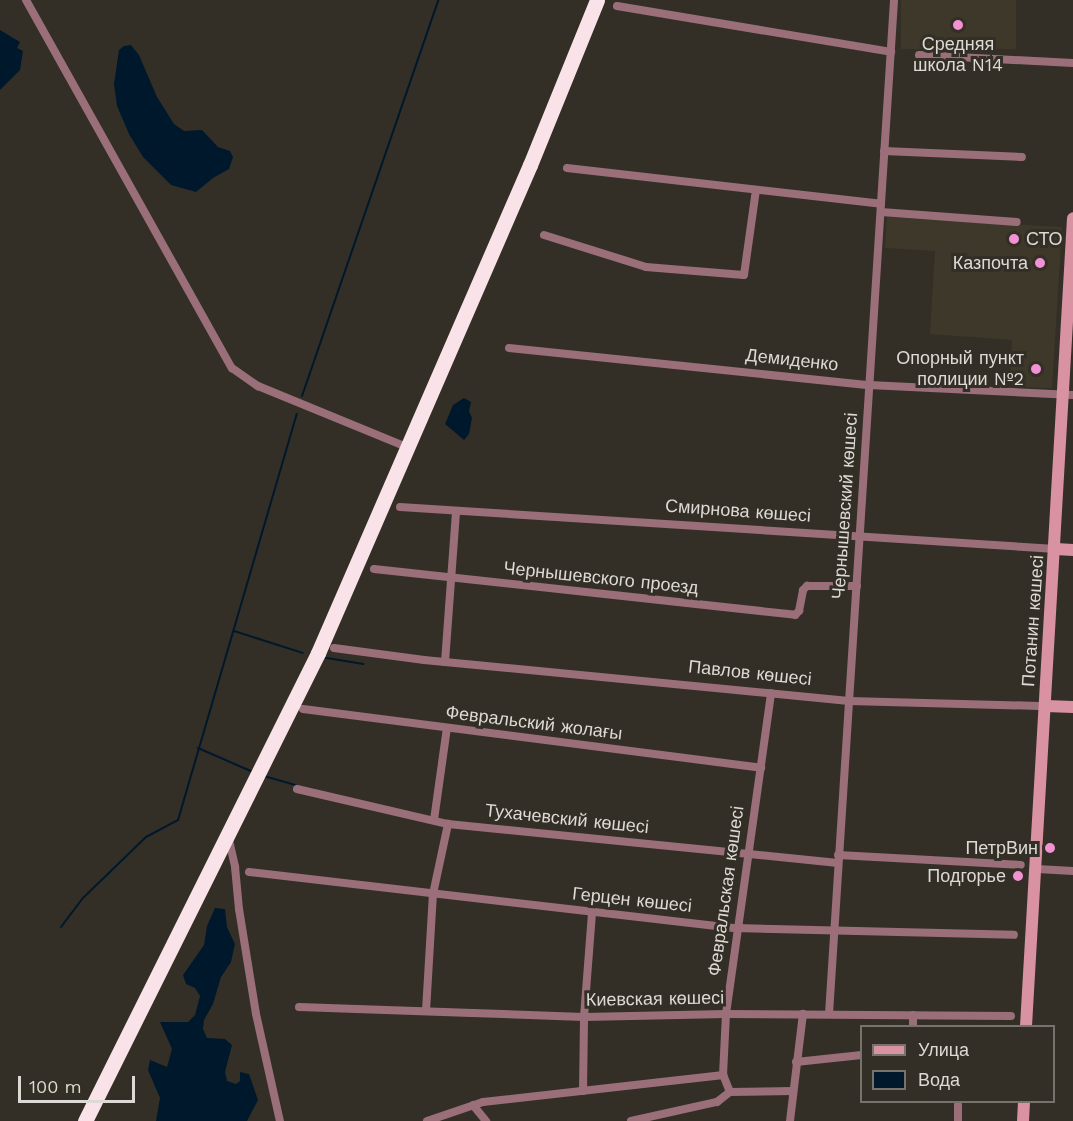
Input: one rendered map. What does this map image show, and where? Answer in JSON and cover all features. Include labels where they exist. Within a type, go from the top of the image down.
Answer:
[{"type":"highway","points":[[85,1121],[316,656],[409,448],[530,165],[597,0]]},
{"type":"main road","name":"Потанин көшесі","points":[[1026,1025],[1068,395],[1073,219]]},
{"type":"main road","name":"Смирнова көшесі","points":[[1056,549],[1073,550]]},
{"type":"main road","name":"Павлов көшесі","points":[[1046,706],[1073,707]]},
{"type":"main road","points":[[1023,1121],[1024,1103]]},
{"type":"street","points":[[26,0],[232,368],[258,386],[409,448]]},
{"type":"street","name":"Чернышевский көшесі","points":[[829,1014],[894,0]]},
{"type":"street","points":[[617,6],[891,52]]},
{"type":"street","points":[[919,56],[1073,63]]},
{"type":"street","points":[[884,151],[1022,157]]},
{"type":"street","points":[[567,168],[756,190],[881,208],[1017,222]]},
{"type":"street","points":[[544,235],[646,267],[744,275],[756,190]]},
{"type":"street","name":"Демиденко","points":[[509,348],[869,385],[1068,395]]},
{"type":"street","name":"Смирнова көшесі","points":[[400,507],[1056,549]]},
{"type":"street","points":[[445,662],[456,511]]},
{"type":"street","name":"Чернышевского проезд","points":[[374,569],[795,615],[799,611],[804,588],[810,584],[857,586]]},
{"type":"street","name":"Павлов көшесі","points":[[334,648],[424,660],[849,701],[1046,706]]},
{"type":"street","name":"Февральская көшесі","points":[[730,1092],[723,1075],[726,1014],[736,928],[771,693]]},
{"type":"street","name":"Февральский жолағы","points":[[303,709],[760,768]]},
{"type":"street","points":[[434,820],[447,728]]},
{"type":"street","name":"Тухачевский көшесі","points":[[297,789],[448,824],[748,854],[1021,865]]},
{"type":"street","points":[[426,1011],[433,894],[448,824]]},
{"type":"street","points":[[227,833],[236,867],[238,909],[256,1014],[280,1121]]},
{"type":"street","points":[[1037,869],[1073,871]]},
{"type":"street","name":"Герцен көшесі","points":[[249,872],[736,928],[1014,935]]},
{"type":"street","points":[[583,1091],[584,1017],[592,912]]},
{"type":"street","name":"Киевская көшесі","points":[[299,1007],[584,1017],[726,1014],[1011,1016]]},
{"type":"street","points":[[790,1121],[803,1014]]},
{"type":"street","points":[[913,1015],[914,1025]]},
{"type":"street","points":[[796,1062],[860,1055]]},
{"type":"street","points":[[427,1121],[473,1105],[723,1075]]},
{"type":"street","points":[[631,1121],[717,1102],[730,1092],[792,1090]]},
{"type":"street","points":[[473,1105],[485,1121]]},
{"type":"street","points":[[958,1105],[958,1121]]},
{"type":"shaded area","name":"Средняя школа N14","points":[[901,0],[1016,0],[1016,49],[901,49]]},
{"type":"shaded area","points":[[887,217],[1062,227],[1052,388],[1010,387],[1012,340],[930,334],[935,251],[885,248]]},
{"type":"water","points":[[0,30],[20,42],[17,48],[23,51],[20,70],[0,90]]},
{"type":"water","points":[[131,45],[139,55],[157,97],[174,124],[184,131],[202,130],[218,147],[230,151],[233,157],[229,169],[196,192],[171,185],[143,157],[129,134],[117,106],[114,84],[119,50]]},
{"type":"water","points":[[464,398],[471,402],[469,411],[472,418],[469,434],[464,440],[445,424],[453,405]]},
{"type":"water","points":[[215,908],[225,909],[227,927],[235,944],[231,962],[221,977],[213,1004],[204,1020],[203,1029],[207,1038],[225,1039],[232,1045],[225,1072],[227,1081],[236,1084],[240,1081],[240,1072],[249,1074],[258,1100],[247,1121],[156,1121],[160,1098],[148,1070],[150,1060],[167,1067],[172,1049],[160,1022],[188,1022],[195,1015],[200,996],[195,988],[186,984],[183,975],[204,945],[207,926]]},
{"type":"waterway","points":[[302,396],[438,0]]},
{"type":"waterway","points":[[61,927],[83,898],[146,837],[178,820],[297,414]]},
{"type":"waterway","points":[[234,631],[303,653]]},
{"type":"waterway","points":[[321,657],[363,664]]},
{"type":"waterway","points":[[198,748],[253,772]]},
{"type":"waterway","points":[[264,776],[296,785]]},
{"type":"place","name":"Средняя школа N14","points":[[958,25]]},
{"type":"place","name":"СТО","points":[[1014,239]]},
{"type":"place","name":"Казпочта","points":[[1040,263]]},
{"type":"place","name":"Опорный пункт полиции №2","points":[[1036,369]]},
{"type":"place","name":"ПетрВин","points":[[1050,848]]},
{"type":"place","name":"Подгорье","points":[[1018,876]]}]
